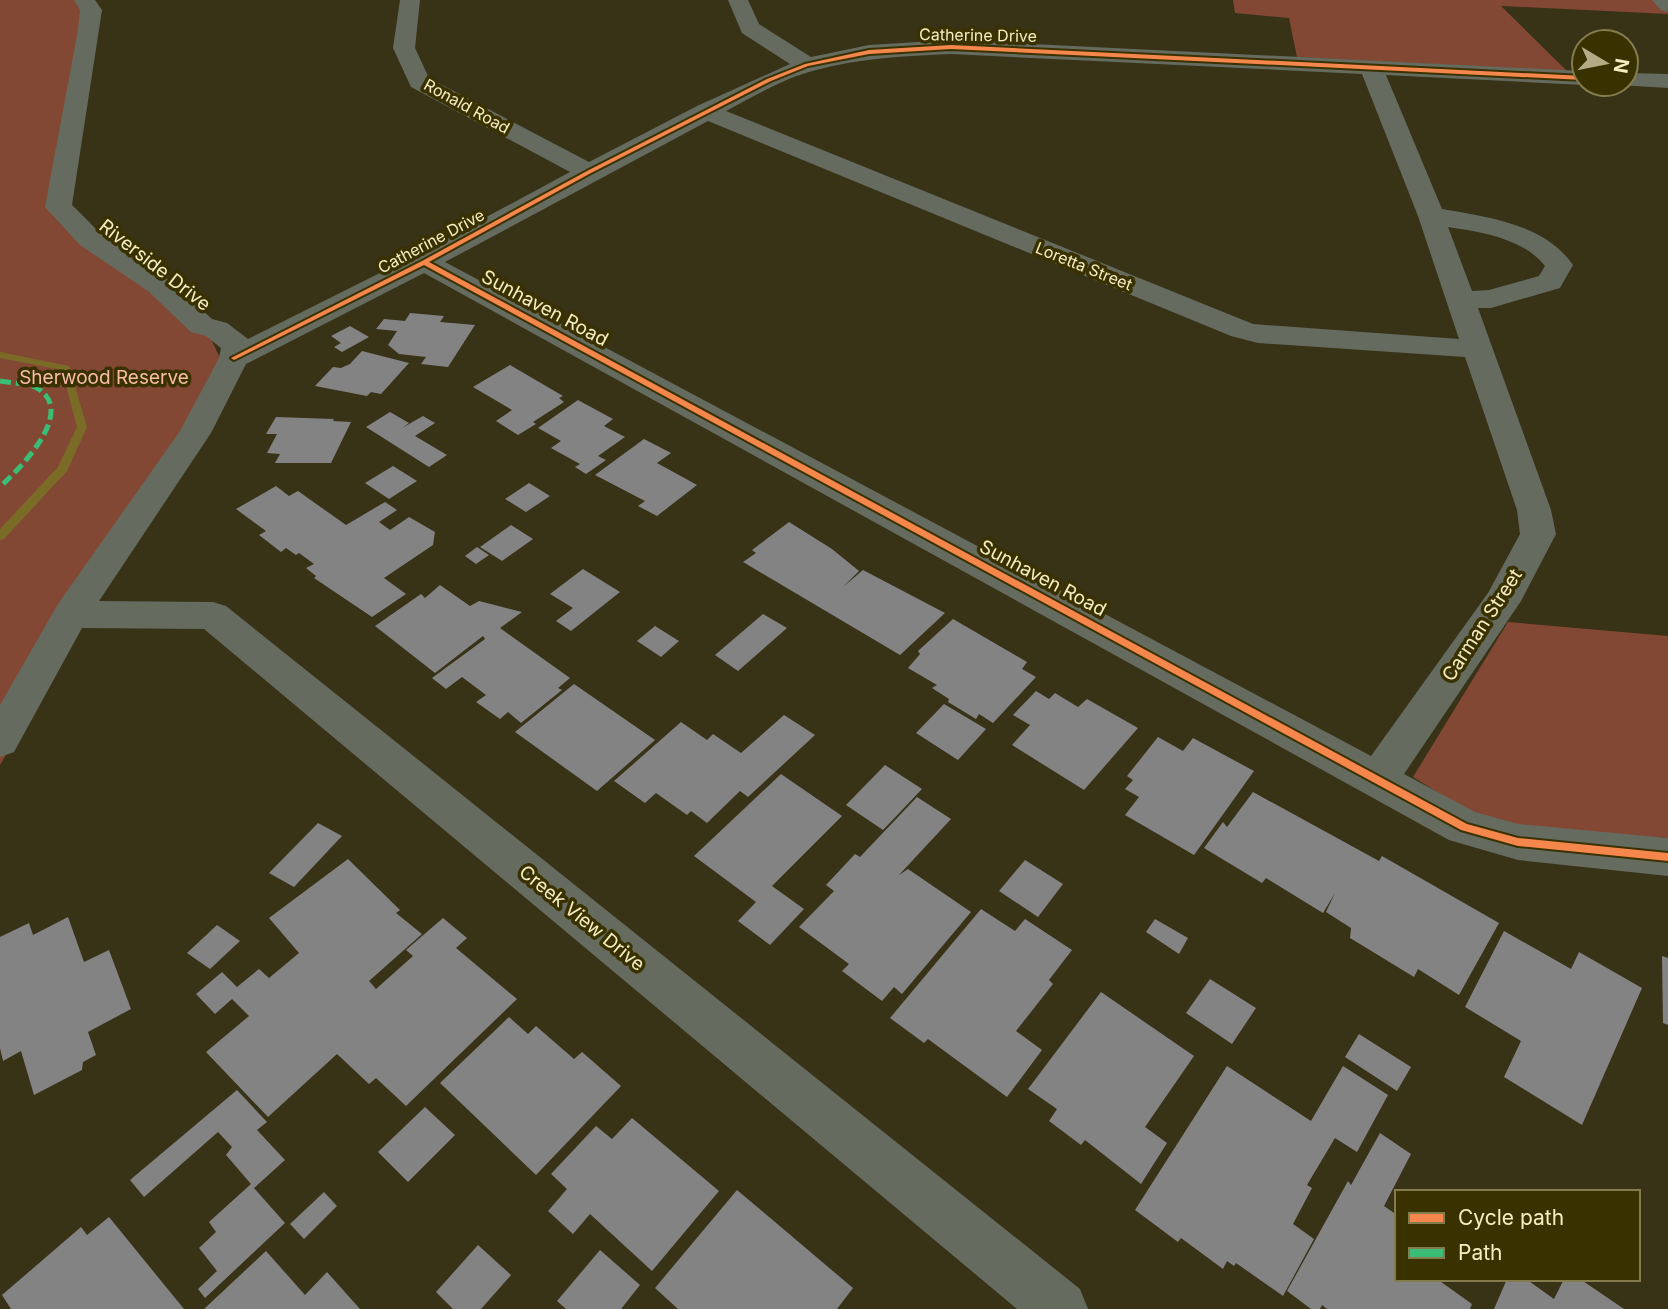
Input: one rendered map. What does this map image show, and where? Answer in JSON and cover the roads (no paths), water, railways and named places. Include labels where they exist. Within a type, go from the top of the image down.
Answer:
[{"type":"street","name":"Ronald Road","points":[[410,0],[404,48],[419,82],[589,172]]},
{"type":"street","points":[[738,0],[750,28],[807,65]]},
{"type":"street","points":[[1663,0],[1668,6]]},
{"type":"street","name":"Riverside Drive","points":[[88,1],[91,10],[89,30],[58,207],[90,239],[158,285],[202,326],[216,329],[231,339],[237,345],[234,358]]},
{"type":"street","name":"Catherine Drive","points":[[234,358],[424,262],[705,111],[807,65],[869,52],[951,47],[1570,77]]},
{"type":"street","name":"Carman Street","points":[[1371,67],[1462,300],[1534,510],[1538,534],[1502,601],[1378,779]]},
{"type":"street","points":[[1640,80],[1668,81]]},
{"type":"street","name":"Loretta Street","points":[[705,111],[1242,330],[1258,334],[1479,349]]},
{"type":"street","points":[[1431,216],[1465,221],[1543,247],[1559,265],[1550,282],[1491,299],[1462,300]]},
{"type":"street","name":"Sunhaven Road","points":[[424,262],[1464,827],[1518,842],[1668,857]]},
{"type":"street","points":[[0,741],[71,614],[195,433],[234,358]]},
{"type":"street","name":"Creek View Drive","points":[[71,614],[213,616],[1060,1309]]},
{"type":"waterway","points":[[0,355],[66,368],[82,427],[63,469],[0,536]]},
{"type":"park label","name":"Sherwood Reserve","points":[[104,377]]}]
